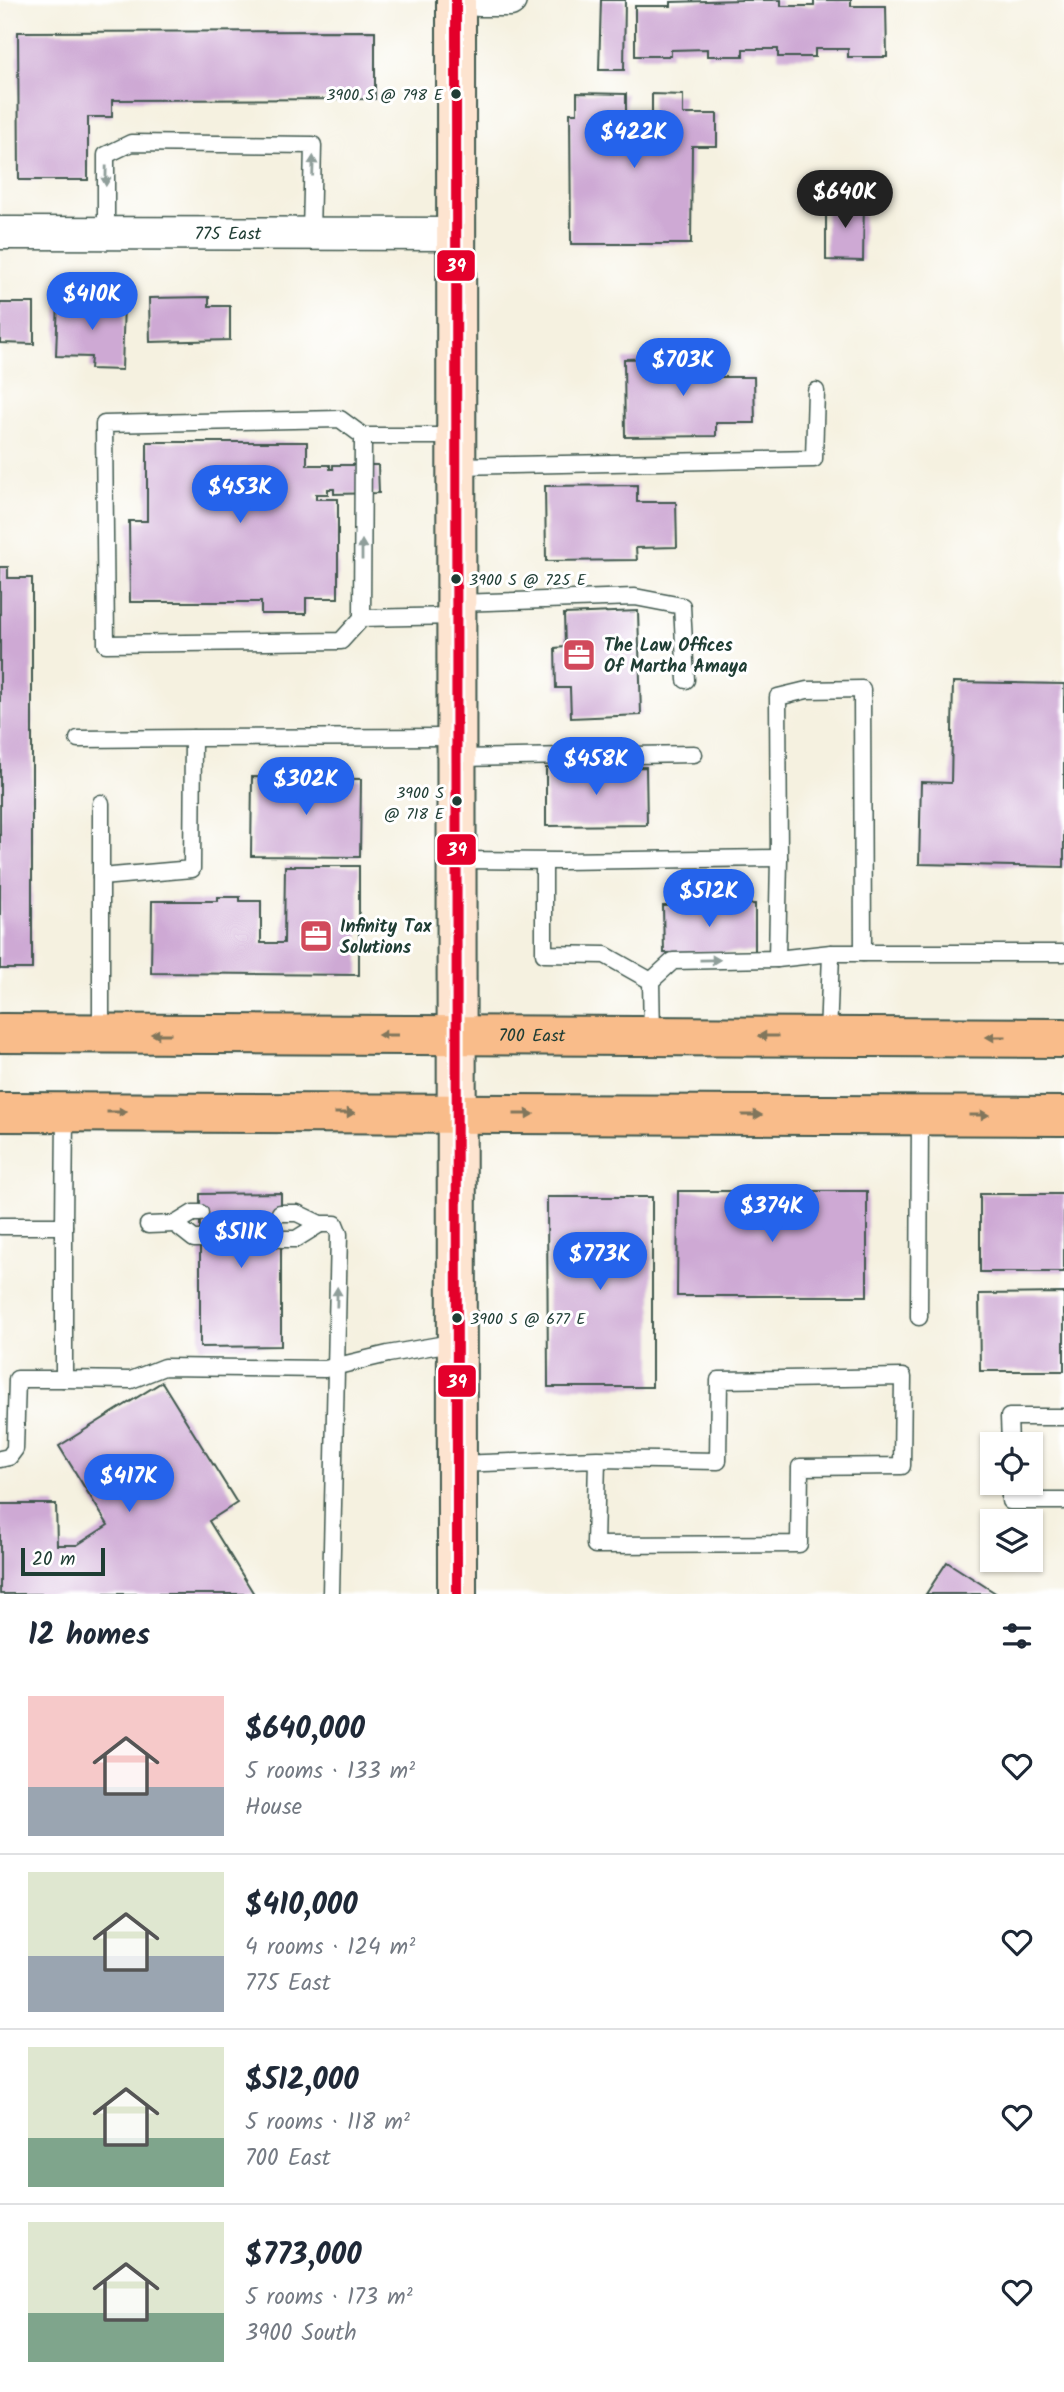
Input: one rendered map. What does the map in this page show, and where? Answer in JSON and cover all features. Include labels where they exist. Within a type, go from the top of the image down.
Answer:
[{"type":"main road","points":[[456,0],[457,1594]]},
{"type":"main road","name":"700 East","points":[[0,1033],[1064,1038]]},
{"type":"main road","points":[[0,1112],[1064,1116]]},
{"type":"street","points":[[479,0],[510,0]]},
{"type":"street","name":"775 East","points":[[0,233],[456,234]]},
{"type":"lane","points":[[106,233],[106,155],[131,143],[313,145],[311,234]]},
{"type":"lane","points":[[363,436],[362,618],[341,641],[106,644],[104,424],[340,419],[363,436],[456,451],[814,459],[816,391]]},
{"type":"lane","points":[[362,618],[635,597],[682,606],[686,680]]},
{"type":"lane","points":[[777,959],[778,697],[807,690],[862,689],[863,953]]},
{"type":"lane","points":[[101,877],[192,869],[193,738]]},
{"type":"lane","points":[[78,739],[193,738],[694,754]]},
{"type":"lane","points":[[101,803],[101,1034]]},
{"type":"lane","points":[[457,860],[779,858]]},
{"type":"lane","points":[[544,861],[544,954],[605,955],[651,981]]},
{"type":"lane","points":[[652,1036],[651,981],[673,961],[777,959],[831,953],[1064,953]]},
{"type":"lane","points":[[828,1037],[831,953]]},
{"type":"lane","points":[[64,1379],[65,1112]]},
{"type":"lane","points":[[919,1317],[920,1115]]},
{"type":"lane","points":[[148,1225],[175,1224],[193,1213],[200,1213]]},
{"type":"lane","points":[[280,1213],[297,1213],[320,1224],[335,1224],[339,1234],[331,1594]]},
{"type":"lane","points":[[175,1224],[194,1239],[200,1239]]},
{"type":"lane","points":[[281,1239],[296,1239],[320,1224]]},
{"type":"lane","points":[[0,1226],[64,1226]]},
{"type":"lane","points":[[0,1459],[9,1457],[15,1449],[17,1379],[131,1380],[164,1367],[325,1368],[457,1342]]},
{"type":"lane","points":[[457,1464],[597,1459],[718,1461],[719,1380],[903,1377],[902,1466],[800,1468],[799,1544],[595,1545],[597,1459]]},
{"type":"lane","points":[[1010,1432],[1009,1417],[1064,1418]]},
{"type":"lane","points":[[1010,1495],[1010,1501],[1064,1501]]},
{"type":"building","points":[[601,0],[625,0],[624,70],[599,70]]},
{"type":"building","points":[[781,0],[781,6],[814,6],[814,0],[851,0],[851,6],[886,6],[887,57],[848,57],[848,49],[815,49],[815,57],[778,57],[778,49],[743,49],[743,56],[707,56],[707,49],[671,50],[671,56],[635,56],[635,6]]},
{"type":"building","points":[[375,31],[375,99],[112,100],[112,117],[88,117],[88,180],[19,180],[18,32]]},
{"type":"building","points":[[577,93],[626,94],[626,113],[652,114],[652,94],[683,95],[683,114],[717,114],[717,146],[692,146],[691,244],[571,244],[570,113],[577,113]]},
{"type":"building","points":[[826,200],[864,200],[863,261],[826,260]]},
{"type":"building","points":[[209,297],[209,306],[230,306],[230,340],[150,342],[149,298]]},
{"type":"building","points":[[58,299],[124,301],[122,370],[90,369],[91,357],[56,356]]},
{"type":"building","points":[[0,303],[34,303],[34,344],[0,343]]},
{"type":"building","points":[[715,357],[715,377],[754,377],[755,423],[716,423],[716,436],[625,437],[624,359]]},
{"type":"building","points":[[147,442],[307,442],[307,465],[330,465],[330,469],[333,469],[333,465],[378,465],[379,493],[334,494],[334,489],[328,489],[328,494],[316,494],[316,499],[338,499],[338,598],[306,598],[306,614],[261,614],[261,602],[130,602],[129,521],[147,521]]},
{"type":"building","points":[[637,485],[637,502],[676,502],[677,547],[636,548],[637,560],[546,561],[545,486]]},
{"type":"building","points":[[0,567],[8,567],[8,578],[32,578],[32,969],[0,969]]},
{"type":"building","points":[[638,611],[641,715],[571,718],[570,688],[556,688],[555,648],[565,647],[564,614]]},
{"type":"building","points":[[953,682],[1064,684],[1064,867],[919,864],[921,782],[951,783]]},
{"type":"building","points":[[646,767],[647,825],[546,826],[546,768]]},
{"type":"building","points":[[252,777],[361,779],[360,857],[251,856]]},
{"type":"building","points":[[285,866],[359,866],[359,975],[151,973],[152,901],[218,901],[218,897],[240,897],[240,901],[261,901],[261,943],[284,943]]},
{"type":"building","points":[[755,904],[755,952],[664,953],[663,906]]},
{"type":"building","points":[[678,1191],[867,1191],[867,1296],[677,1296]]},
{"type":"building","points":[[281,1193],[281,1346],[200,1347],[200,1194]]},
{"type":"building","points":[[980,1194],[1064,1194],[1064,1272],[980,1272]]},
{"type":"building","points":[[547,1197],[652,1197],[652,1387],[548,1387]]},
{"type":"building","points":[[1064,1293],[1064,1371],[980,1371],[979,1294]]},
{"type":"building","points":[[162,1382],[237,1503],[209,1521],[254,1594],[0,1594],[0,1504],[56,1504],[57,1545],[77,1545],[108,1525],[59,1446]]},
{"type":"building","points":[[947,1562],[997,1594],[926,1594]]},
{"type":"transit line","name":"39","points":[[456,0],[457,1594]]},
{"type":"place","name":"3900 S @ 798 E","points":[[456,94]]},
{"type":"place","name":"3900 S @ 725 E","points":[[456,579]]},
{"type":"place","name":"The Law Offices Of Martha Amaya","points":[[579,655]]},
{"type":"place","name":"3900 S @ 718 E","points":[[457,801]]},
{"type":"place","name":"Infinity Tax Solutions","points":[[316,936]]},
{"type":"place","name":"3900 S @ 677 E","points":[[457,1318]]}]
